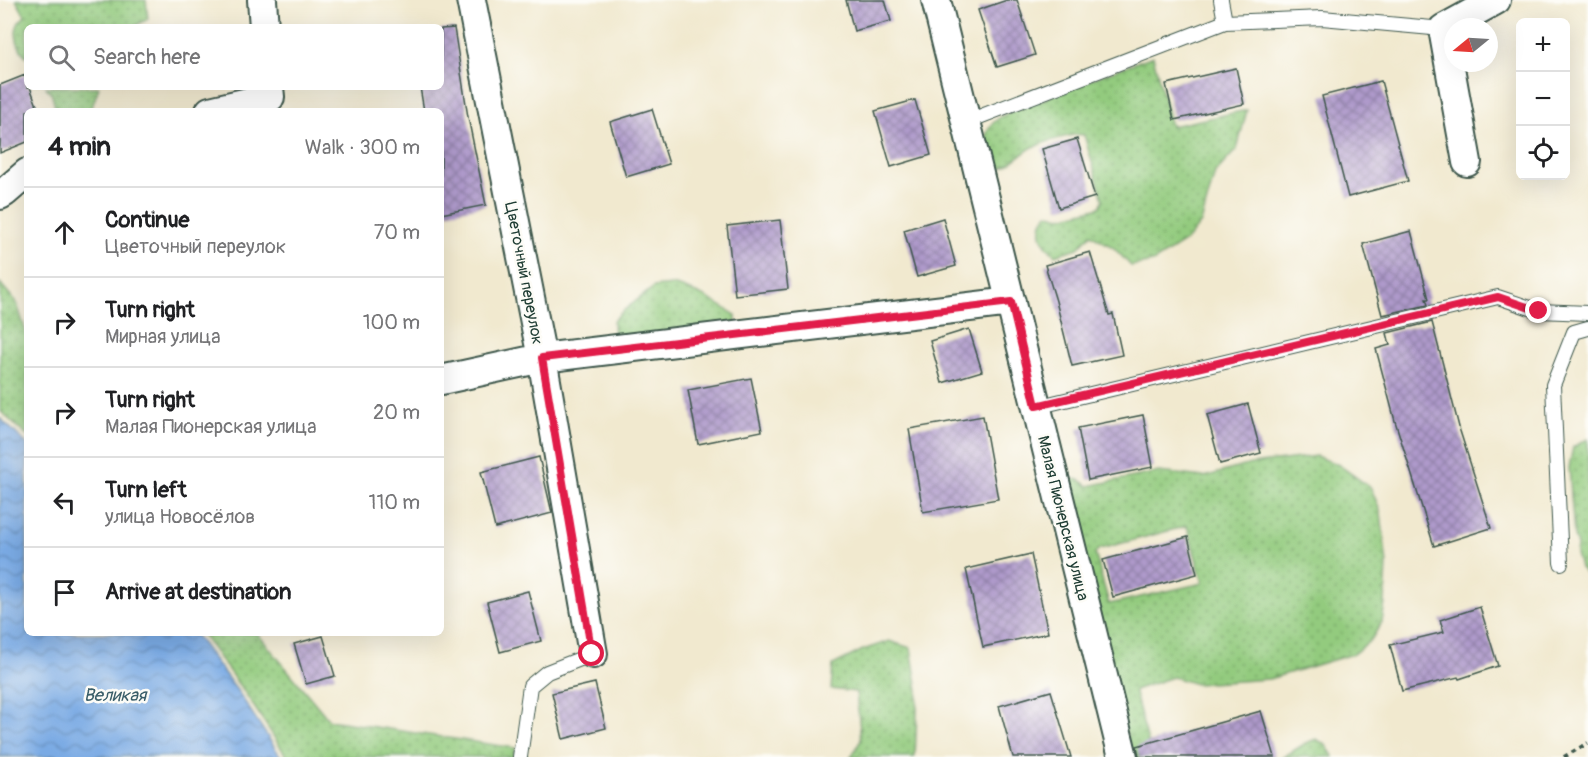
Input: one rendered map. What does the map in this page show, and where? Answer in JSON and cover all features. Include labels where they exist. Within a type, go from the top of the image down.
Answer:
[{"type":"street","points":[[262,0],[264,24]]},
{"type":"street","name":"Цветочный переулок","points":[[471,0],[542,358],[592,654]]},
{"type":"street","name":"Малая Пионерская улица","points":[[936,0],[1123,757]]},
{"type":"street","points":[[1467,162],[1443,29],[1496,0]]},
{"type":"street","points":[[223,108],[270,97],[269,90]]},
{"type":"street","points":[[0,195],[24,176]]},
{"type":"street","points":[[444,379],[542,358],[1011,302]]},
{"type":"lane","points":[[1221,0],[1225,22]]},
{"type":"lane","points":[[966,122],[1225,22],[1322,18],[1443,29]]},
{"type":"lane","points":[[1036,406],[1498,297],[1539,311],[1588,313]]},
{"type":"lane","points":[[1561,563],[1552,385],[1574,332],[1588,328]]},
{"type":"lane","points":[[520,757],[530,686],[547,672],[592,654]]},
{"type":"path","points":[[1564,757],[1588,743]]},
{"type":"green space","points":[[16,0],[146,0],[148,19],[139,24],[24,24],[24,53],[18,42],[17,28],[25,16]]},
{"type":"green space","points":[[1153,56],[1171,126],[1247,110],[1237,149],[1215,173],[1201,223],[1186,241],[1153,262],[1131,266],[1114,248],[1091,234],[1078,248],[1055,255],[1041,236],[1041,225],[1047,213],[1061,217],[1100,207],[1103,200],[1084,135],[1067,136],[1033,147],[1008,164],[992,171],[984,144],[987,133],[994,122],[1005,114]]},
{"type":"green space","points":[[48,90],[98,90],[90,108],[55,108]]},
{"type":"green space","points":[[0,283],[17,303],[24,326],[24,433],[0,411]]},
{"type":"green space","points":[[672,285],[720,305],[736,315],[736,323],[614,341],[613,321],[623,311],[654,287]]},
{"type":"green space","points":[[1588,439],[1588,576],[1580,568],[1576,554],[1569,467],[1573,447]]},
{"type":"green space","points":[[1316,456],[1339,465],[1371,488],[1381,513],[1387,564],[1382,622],[1371,640],[1353,654],[1269,679],[1196,684],[1173,677],[1134,690],[1152,757],[1132,757],[1064,481],[1077,479],[1088,486],[1159,472],[1204,477],[1251,464]],"holes":[[[1187,526],[1203,583],[1109,604],[1095,553],[1100,549]]]},
{"type":"green space","points":[[203,636],[259,636],[329,720],[516,748],[513,757],[287,757],[247,696]]},
{"type":"green space","points":[[889,641],[911,648],[918,690],[915,757],[851,757],[861,740],[856,692],[831,689],[833,665],[863,650]]},
{"type":"green space","points":[[1316,739],[1325,744],[1334,757],[1283,757],[1306,743]]},
{"type":"water","name":"Великая","points":[[0,418],[24,441],[24,636],[196,636],[239,693],[281,757],[0,757]]},
{"type":"building","points":[[846,0],[885,0],[891,21],[854,31]]},
{"type":"building","points":[[1007,0],[1017,0],[1035,55],[997,67],[978,10]]},
{"type":"building","points":[[454,28],[468,117],[486,205],[444,213],[444,108],[424,108],[420,90],[444,90],[444,29]]},
{"type":"building","points":[[1236,68],[1244,104],[1174,120],[1166,84]]},
{"type":"building","points":[[24,75],[24,90],[31,90],[38,108],[24,108],[24,143],[0,153],[0,85]]},
{"type":"building","points":[[1381,81],[1408,181],[1348,197],[1322,96]]},
{"type":"building","points":[[915,100],[931,155],[891,167],[875,111]]},
{"type":"building","points":[[652,109],[669,164],[626,177],[610,122]]},
{"type":"building","points":[[1077,139],[1095,197],[1059,208],[1042,149]]},
{"type":"building","points":[[943,218],[956,266],[917,277],[904,230]]},
{"type":"building","points":[[780,220],[788,289],[735,295],[727,226]]},
{"type":"building","points":[[1411,231],[1429,299],[1426,299],[1428,305],[1382,315],[1363,244]]},
{"type":"building","points":[[1090,252],[1109,315],[1113,314],[1122,355],[1072,366],[1045,265]]},
{"type":"building","points":[[1432,322],[1460,431],[1491,528],[1434,546],[1395,421],[1376,349],[1390,345],[1387,333]]},
{"type":"building","points":[[969,329],[982,371],[942,383],[930,341]]},
{"type":"building","points":[[751,378],[762,431],[698,444],[688,390]]},
{"type":"building","points":[[1248,404],[1261,453],[1220,464],[1207,415]]},
{"type":"building","points":[[1143,415],[1153,467],[1088,480],[1078,428]]},
{"type":"building","points":[[983,416],[998,499],[923,512],[909,429]]},
{"type":"building","points":[[539,457],[552,513],[495,528],[481,472]]},
{"type":"building","points":[[1188,537],[1197,574],[1113,597],[1103,560]]},
{"type":"building","points":[[1031,554],[1048,633],[983,647],[966,569]]},
{"type":"building","points":[[528,591],[541,641],[500,652],[487,602]]},
{"type":"building","points":[[1480,607],[1498,666],[1459,679],[1458,677],[1402,691],[1390,645],[1444,632],[1440,620]]},
{"type":"building","points":[[323,636],[335,676],[306,684],[294,644]]},
{"type":"building","points":[[595,683],[606,728],[563,739],[552,693]]},
{"type":"building","points":[[1051,691],[1071,757],[1013,757],[999,706]]},
{"type":"building","points":[[1261,711],[1275,757],[1139,757],[1137,746]]},
{"type":"route","points":[[592,654],[542,358],[1011,302],[1036,406],[1498,297],[1539,311]]}]
